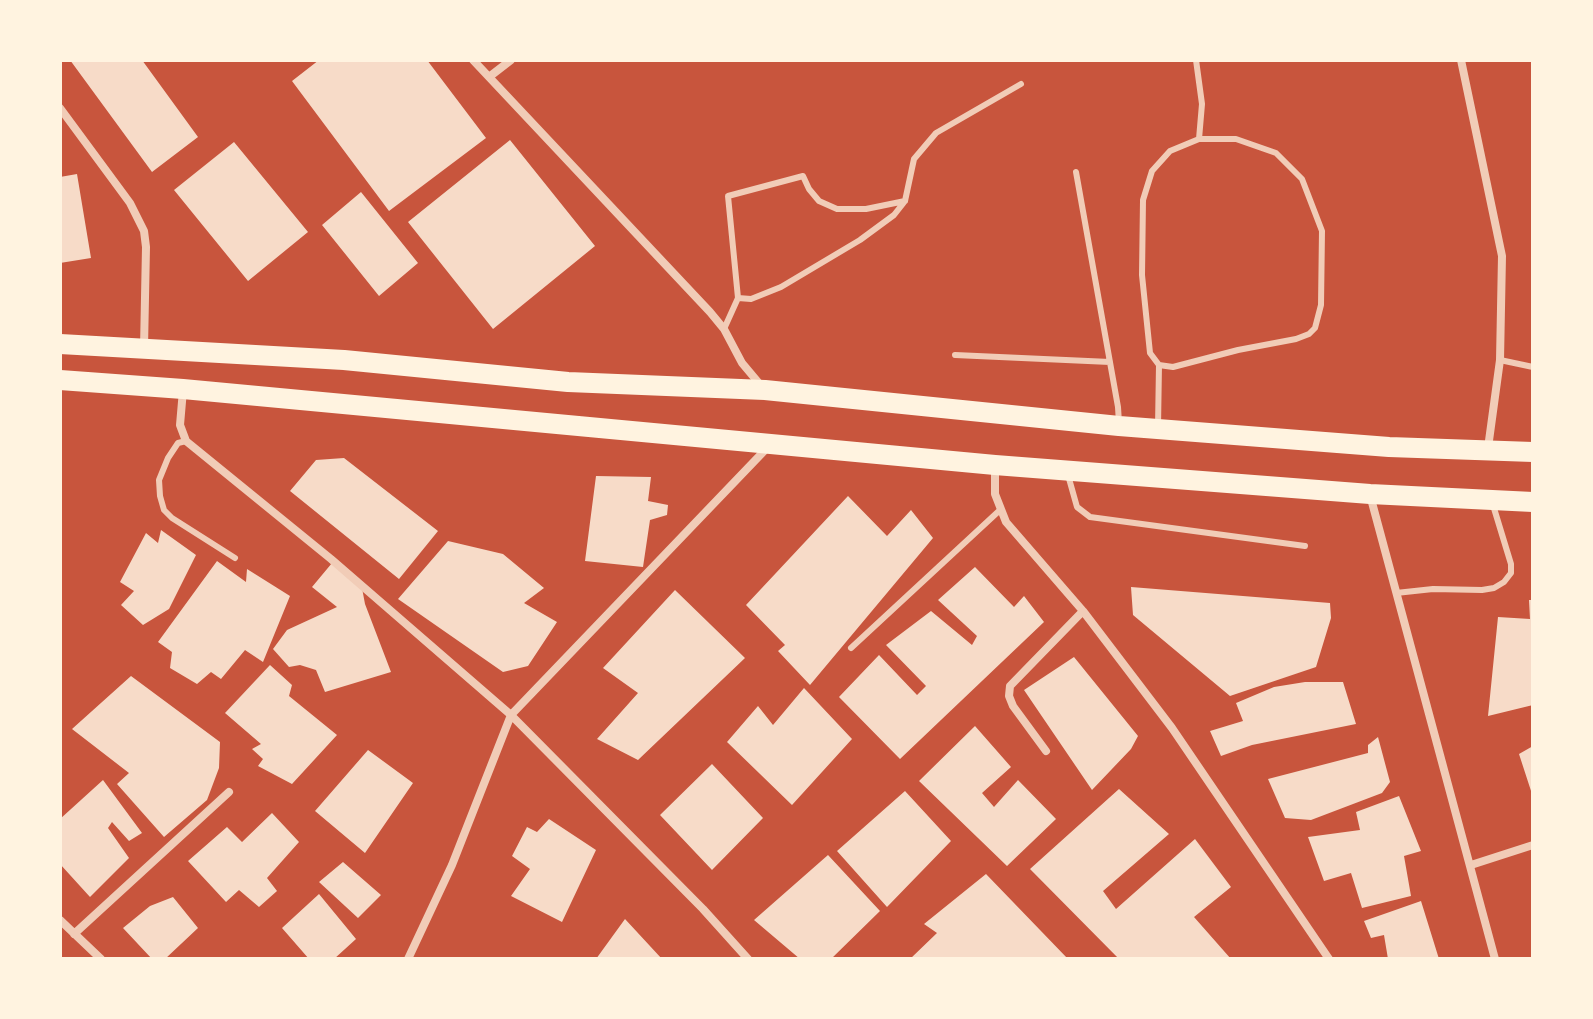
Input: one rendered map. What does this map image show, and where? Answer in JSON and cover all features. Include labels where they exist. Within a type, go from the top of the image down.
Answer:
[{"type":"main road","points":[[60,344],[344,360],[568,382],[765,390],[1119,426],[1389,447],[1488,448],[1533,452]]},
{"type":"main road","points":[[60,380],[1067,471],[1370,494],[1533,502]]},
{"type":"street","points":[[473,60],[724,329],[742,363],[765,390]]},
{"type":"street","points":[[489,77],[511,60]]},
{"type":"street","points":[[1461,60],[1502,256],[1500,360],[1488,448]]},
{"type":"street","points":[[60,108],[130,203],[144,231],[144,349]]},
{"type":"street","points":[[183,389],[180,425],[186,441],[331,559],[511,715],[703,909],[748,959]]},
{"type":"street","points":[[408,959],[452,865],[511,715],[771,445]]},
{"type":"street","points":[[995,465],[995,494],[1006,522],[1083,611],[1172,728],[1329,959]]},
{"type":"street","points":[[1370,494],[1495,959]]},
{"type":"street","points":[[1046,751],[1013,706],[1009,696],[1010,686],[1083,611]]},
{"type":"street","points":[[74,934],[229,792]]},
{"type":"street","points":[[1471,865],[1533,845]]},
{"type":"street","points":[[60,920],[101,959]]},
{"type":"lane","points":[[1196,60],[1202,104],[1199,139]]},
{"type":"lane","points":[[738,298],[751,299],[792,280],[860,240],[894,215],[905,201],[914,159],[936,133],[1021,84]]},
{"type":"lane","points":[[1158,428],[1159,365],[1150,353],[1145,327],[1142,275],[1143,200],[1152,171],[1170,151],[1199,139],[1236,139],[1276,153],[1302,179],[1322,231],[1319,321],[1309,334],[1296,339],[1173,367],[1159,365]]},
{"type":"lane","points":[[1076,172],[1119,426]]},
{"type":"lane","points":[[724,329],[738,298],[728,196],[803,176],[819,201],[837,209],[866,209],[905,201]]},
{"type":"lane","points":[[955,355],[1110,362]]},
{"type":"lane","points":[[1500,360],[1533,367]]},
{"type":"lane","points":[[186,441],[178,443],[173,450],[159,480],[164,510],[235,558]]},
{"type":"lane","points":[[1067,471],[1077,507],[1090,517],[1305,546]]},
{"type":"lane","points":[[1396,593],[1433,589],[1482,590],[1504,582],[1511,573],[1511,564],[1492,500]]},
{"type":"lane","points":[[851,648],[1000,510]]},
{"type":"building","points":[[70,60],[142,60],[198,137],[152,172]]},
{"type":"building","points":[[319,60],[427,60],[486,138],[389,211],[292,81]]},
{"type":"building","points":[[510,140],[595,246],[493,329],[408,222]]},
{"type":"building","points":[[234,142],[308,232],[248,281],[174,190]]},
{"type":"building","points":[[77,174],[91,258],[60,263],[60,177]]},
{"type":"building","points":[[361,192],[418,263],[379,296],[322,225]]},
{"type":"building","points":[[344,458],[438,531],[399,579],[290,491],[316,460]]},
{"type":"building","points":[[596,476],[651,477],[648,501],[668,505],[667,515],[650,520],[643,567],[585,561]]},
{"type":"building","points":[[848,496],[887,536],[911,510],[933,538],[810,685],[778,651],[785,645],[746,605]]},
{"type":"building","points":[[161,530],[196,555],[169,609],[143,625],[121,605],[134,591],[120,582],[146,533],[158,543]]},
{"type":"building","points":[[448,541],[503,554],[544,588],[524,603],[557,622],[528,666],[503,672],[398,599]]},
{"type":"building","points":[[217,561],[246,582],[247,569],[290,596],[263,662],[245,650],[221,679],[211,672],[197,684],[170,668],[172,652],[158,642]]},
{"type":"building","points":[[332,563],[362,588],[391,672],[325,692],[316,670],[300,665],[289,667],[273,649],[287,630],[337,607],[312,587]]},
{"type":"building","points":[[975,567],[1014,607],[1024,596],[1044,622],[900,759],[839,697],[879,655],[917,695],[926,686],[886,645],[931,611],[972,645],[977,636],[938,600]]},
{"type":"building","points":[[1131,587],[1330,603],[1331,618],[1316,667],[1230,696],[1133,615]]},
{"type":"building","points":[[675,590],[745,658],[638,760],[597,739],[638,693],[603,668]]},
{"type":"building","points":[[1529,600],[1533,600],[1533,705],[1488,716],[1498,617],[1530,619]]},
{"type":"building","points":[[1074,657],[1138,736],[1131,749],[1092,790],[1024,690]]},
{"type":"building","points":[[270,665],[292,685],[289,696],[337,735],[292,784],[258,766],[263,759],[252,749],[261,744],[225,713]]},
{"type":"building","points":[[131,676],[220,742],[219,768],[207,800],[164,837],[117,784],[129,773],[72,729]]},
{"type":"building","points":[[1305,682],[1343,682],[1356,724],[1252,745],[1221,756],[1210,731],[1243,721],[1236,703],[1274,687]]},
{"type":"building","points":[[804,688],[852,739],[792,805],[727,742],[758,706],[773,725]]},
{"type":"building","points":[[975,726],[1011,767],[982,793],[994,807],[1018,780],[1056,819],[1007,866],[919,781]]},
{"type":"building","points":[[1378,737],[1390,782],[1382,793],[1311,820],[1285,818],[1268,779],[1368,753],[1368,745]]},
{"type":"building","points":[[1533,746],[1533,794],[1532,794],[1519,754]]},
{"type":"building","points":[[368,750],[413,783],[365,853],[315,811]]},
{"type":"building","points":[[712,764],[763,818],[712,870],[660,815]]},
{"type":"building","points":[[103,780],[142,833],[129,841],[112,822],[108,828],[129,858],[90,897],[60,864],[60,819]]},
{"type":"building","points":[[1119,789],[1169,834],[1103,891],[1116,909],[1195,839],[1231,887],[1194,917],[1231,959],[1119,959],[1030,869]]},
{"type":"building","points":[[905,791],[951,841],[887,907],[837,851]]},
{"type":"building","points":[[1399,796],[1421,851],[1404,856],[1411,896],[1362,908],[1351,873],[1324,881],[1308,837],[1360,830],[1356,812]]},
{"type":"building","points":[[272,813],[299,842],[267,878],[277,891],[259,907],[239,890],[226,902],[188,861],[227,827],[242,842]]},
{"type":"building","points":[[549,819],[596,850],[562,922],[511,896],[530,869],[512,856],[527,827],[537,832]]},
{"type":"building","points":[[828,855],[880,911],[831,959],[800,959],[754,920]]},
{"type":"building","points":[[343,862],[381,895],[358,918],[319,882]]},
{"type":"building","points":[[986,874],[1068,959],[910,959],[937,933],[924,924]]},
{"type":"building","points":[[319,894],[356,939],[334,959],[309,959],[282,928]]},
{"type":"building","points":[[173,897],[198,928],[165,959],[152,959],[123,928],[150,906]]},
{"type":"building","points":[[1421,901],[1439,959],[1388,959],[1384,935],[1371,938],[1364,921]]},
{"type":"building","points":[[625,919],[662,959],[596,959]]}]
